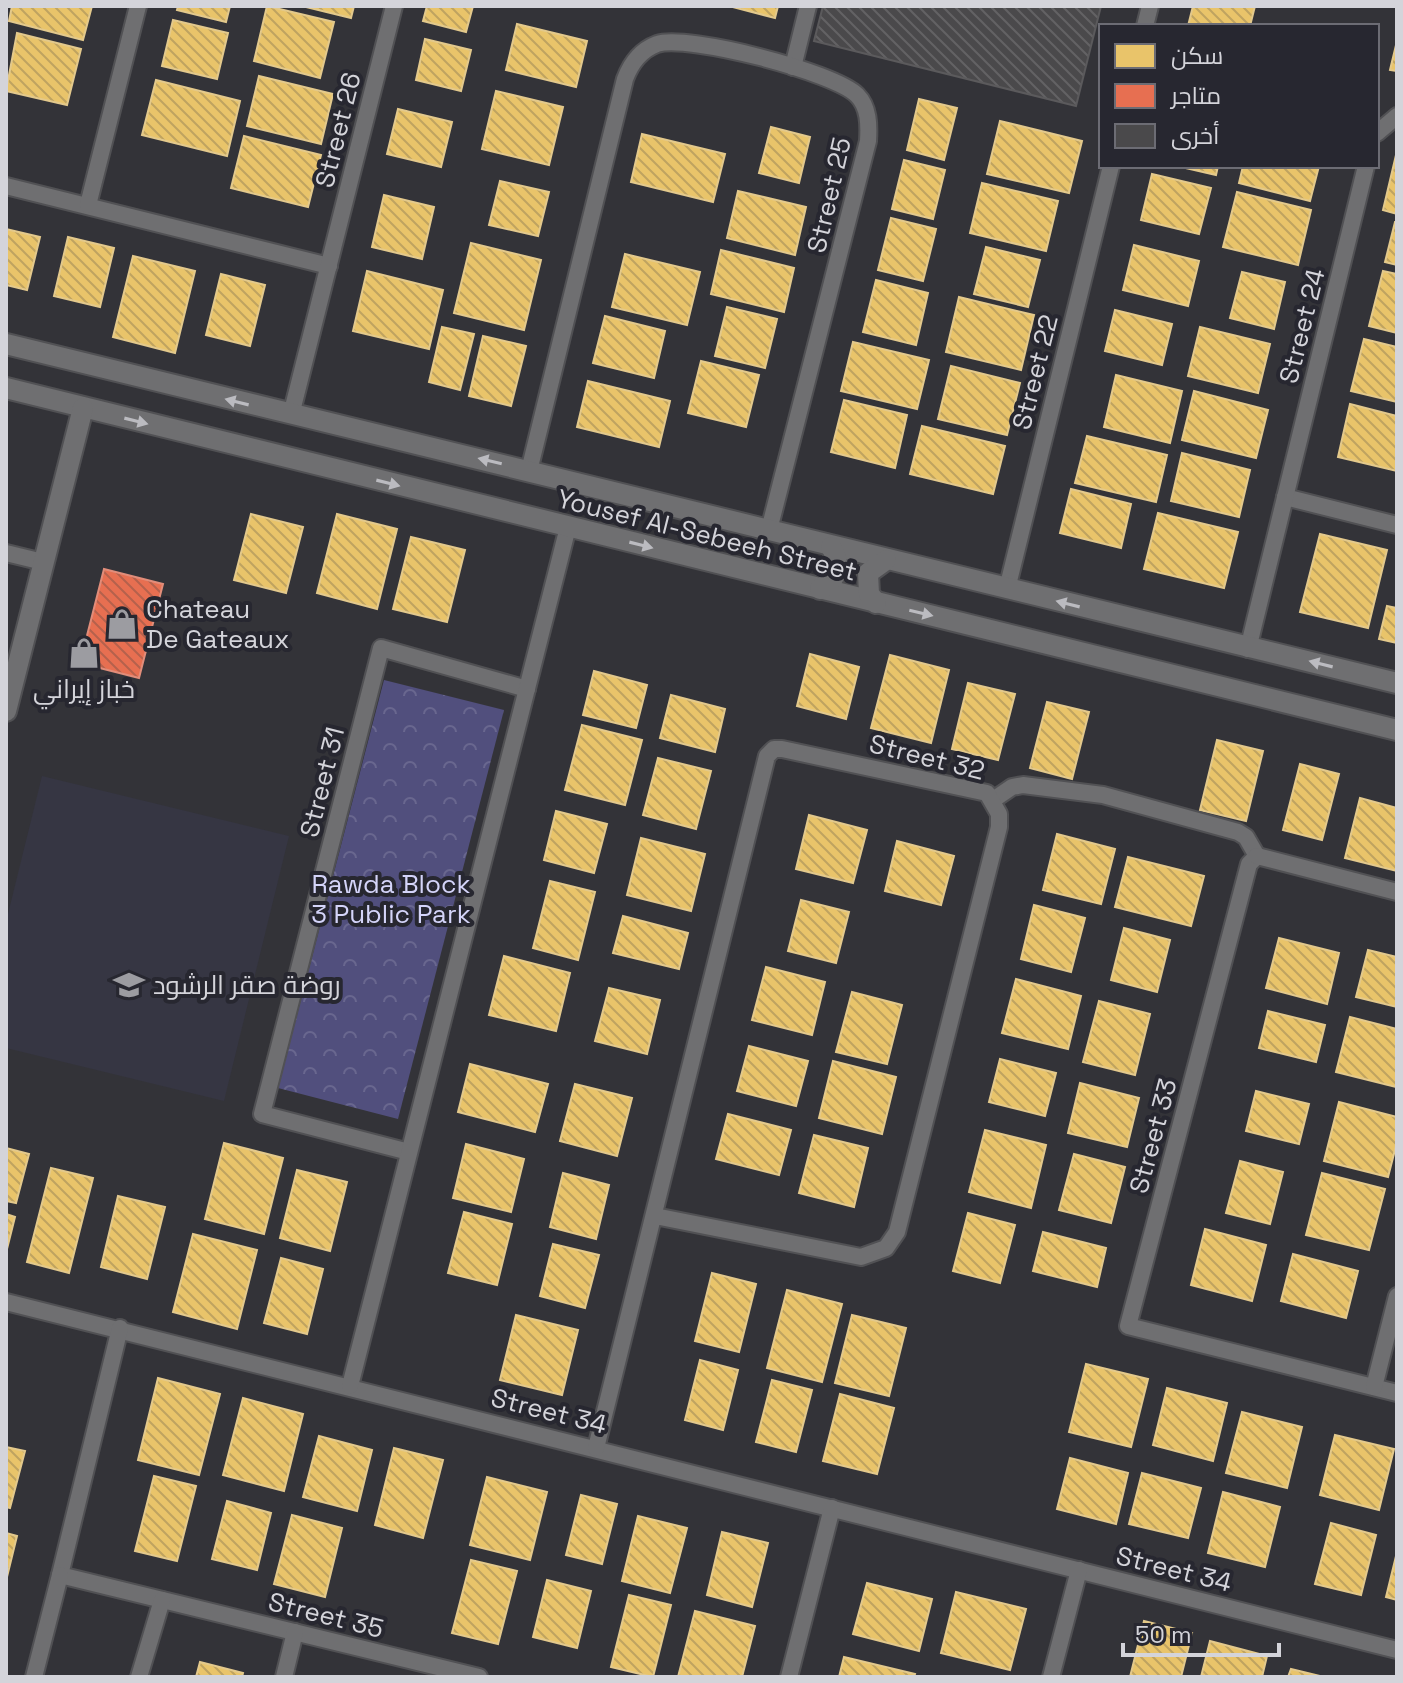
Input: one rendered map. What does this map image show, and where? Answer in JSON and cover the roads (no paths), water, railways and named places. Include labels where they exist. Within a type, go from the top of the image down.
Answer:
[{"type":"street","points":[[88,205],[138,6]]},
{"type":"street","name":"Street 26","points":[[291,415],[394,6]]},
{"type":"street","points":[[793,67],[808,6]]},
{"type":"street","name":"Street 25","points":[[529,471],[625,79],[634,61],[655,45],[679,41],[793,67],[838,83],[858,95],[866,110],[868,141],[769,530]]},
{"type":"street","points":[[1379,131],[1397,116]]},
{"type":"street","name":"Street 22","points":[[1007,589],[1111,168]]},
{"type":"street","name":"Street 24","points":[[1248,649],[1366,168]]},
{"type":"street","points":[[6,186],[329,266]]},
{"type":"street","name":"Yousef Al-Sebeeh Street","points":[[6,344],[1397,683]]},
{"type":"street","name":"Yousef Al-Sebeeh Street","points":[[6,388],[1397,730]]},
{"type":"street","points":[[6,711],[83,408]]},
{"type":"street","points":[[1285,497],[1397,525]]},
{"type":"street","points":[[350,1386],[568,527]]},
{"type":"street","points":[[820,589],[829,584],[838,566],[831,547]]},
{"type":"street","points":[[6,553],[43,562]]},
{"type":"street","points":[[876,603],[869,594],[868,573],[886,560]]},
{"type":"street","name":"Street 31","points":[[409,1152],[262,1114],[265,1099],[381,648],[527,689]]},
{"type":"street","name":"Street 32","points":[[596,1448],[767,756],[774,749],[782,749],[980,790],[993,800],[999,814],[999,827],[897,1232],[886,1248],[861,1257],[655,1216]]},
{"type":"street","points":[[993,800],[1012,787],[1023,785],[1103,795],[1238,832],[1246,837],[1257,856],[1397,892]]},
{"type":"street","name":"Street 33","points":[[1257,856],[1249,864],[1128,1326],[1397,1393]]},
{"type":"street","points":[[1374,1387],[1397,1296]]},
{"type":"street","name":"Street 34","points":[[6,1302],[120,1328],[1397,1650]]},
{"type":"street","points":[[34,1677],[120,1328]]},
{"type":"street","points":[[789,1677],[832,1508]]},
{"type":"street","name":"Street 34","points":[[1051,1677],[1079,1570]]},
{"type":"street","name":"Street 35","points":[[60,1575],[479,1677]]},
{"type":"street","points":[[139,1677],[162,1600]]},
{"type":"street","points":[[284,1677],[295,1632]]},
{"type":"place","name":"Chateau De Gateaux","points":[[122,624]]},
{"type":"place","name":"خباز إيراني","points":[[84,653]]},
{"type":"place","name":"روضة صقر الرشود","points":[[129,985]]},
{"type":"park label","name":"Rawda Block 3 Public Park","points":[[391,899]]}]
